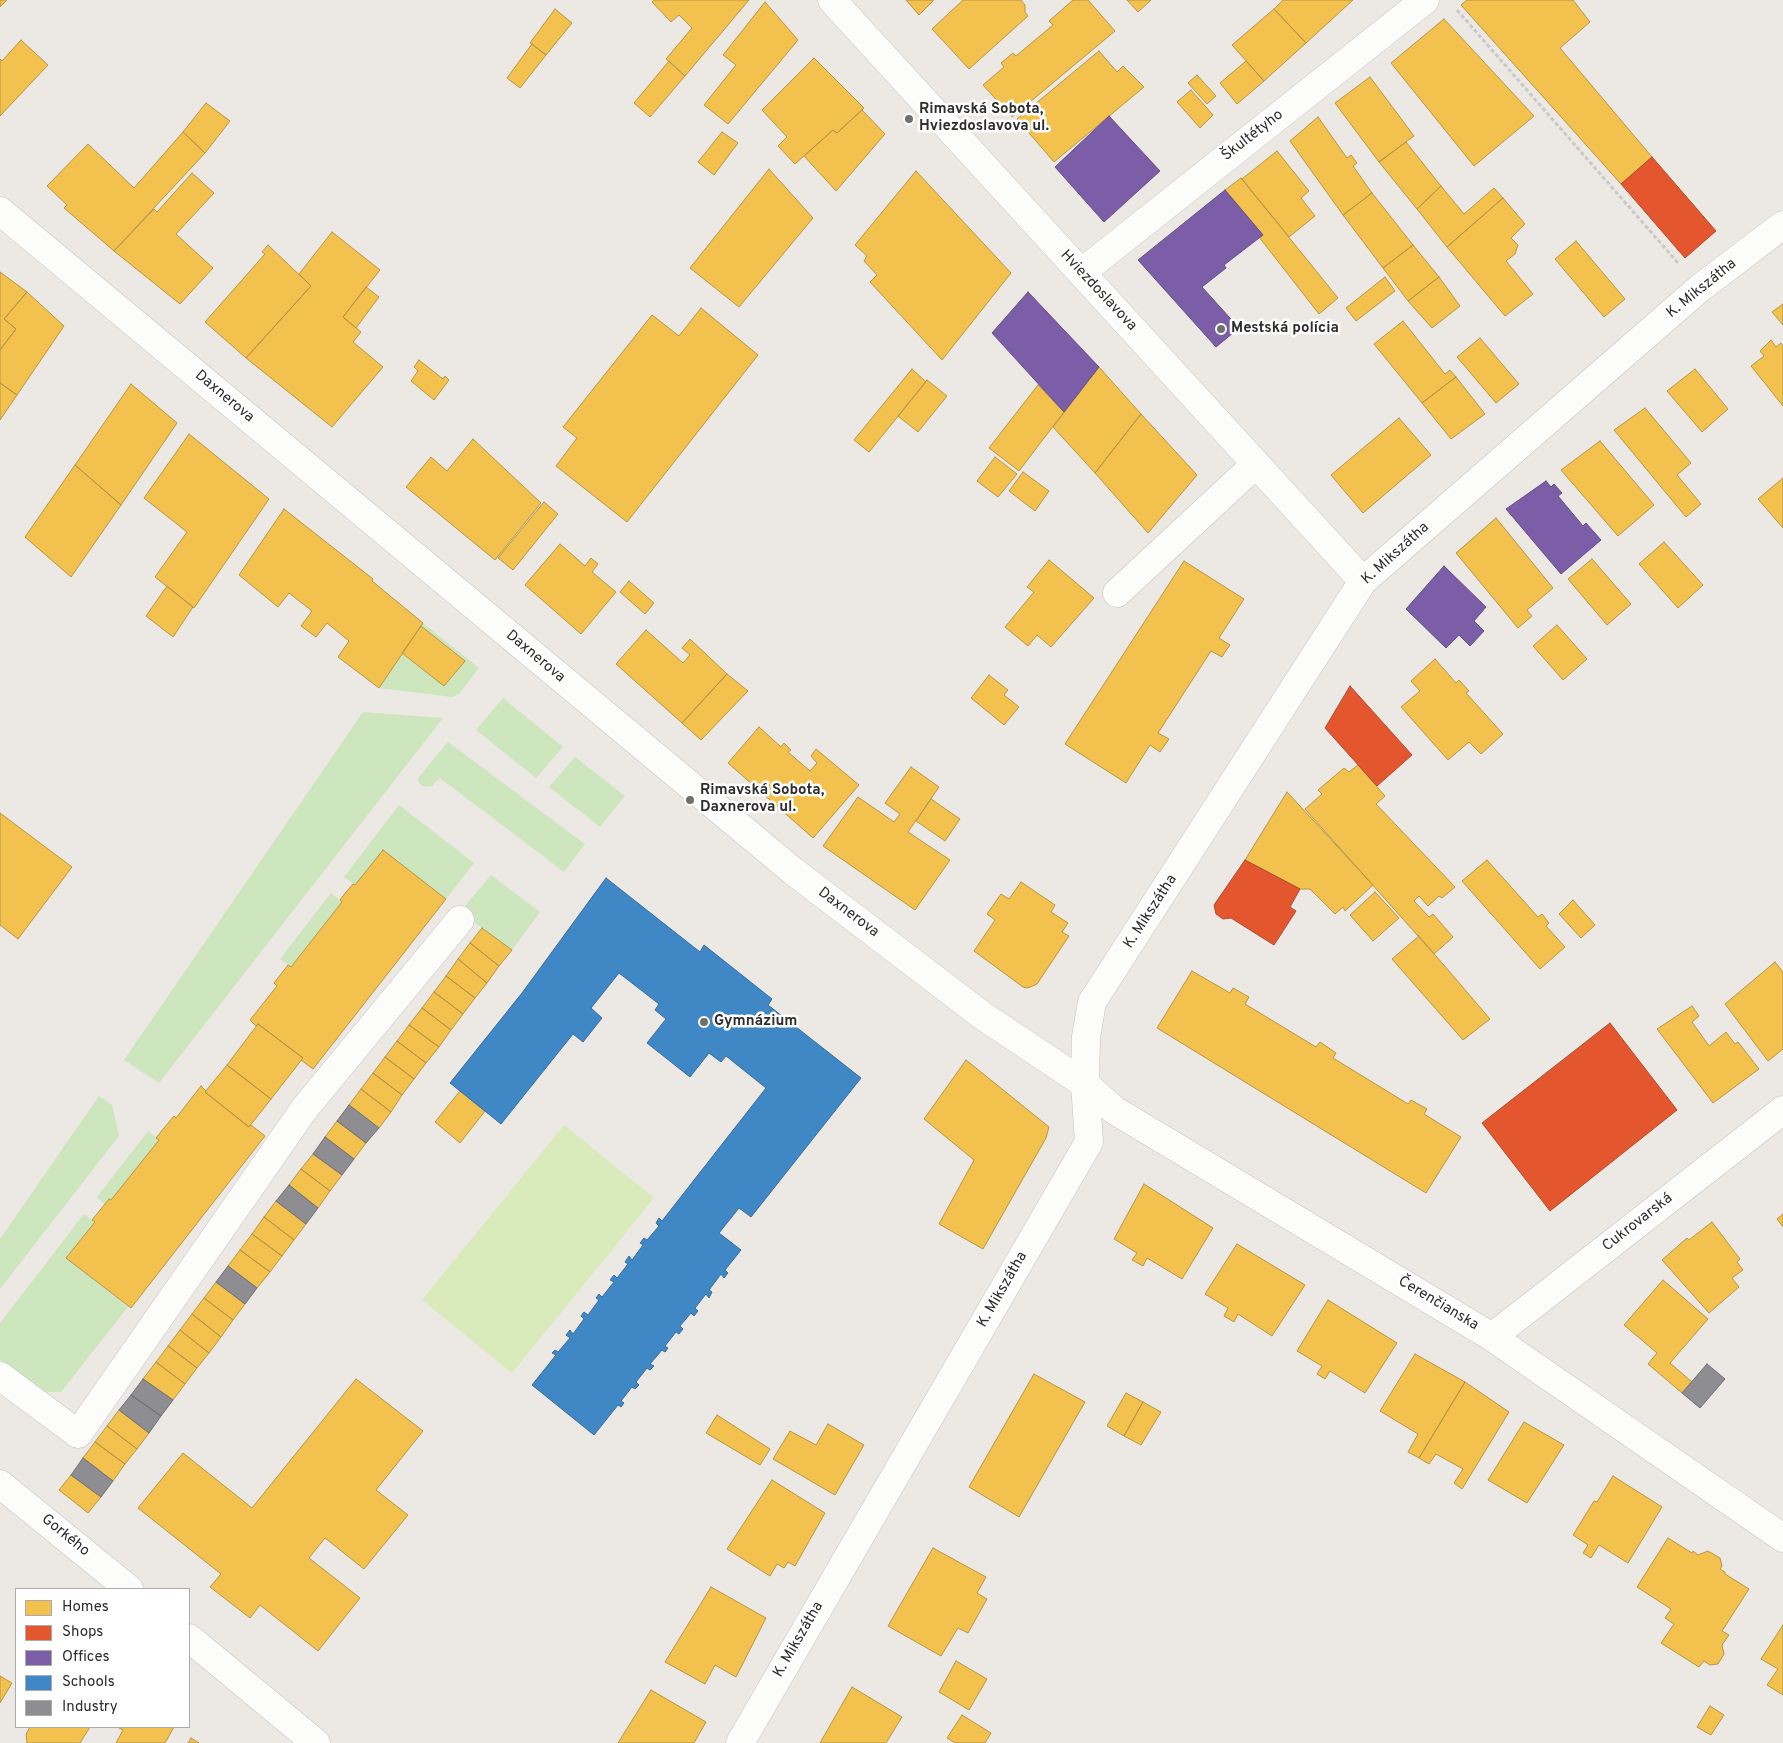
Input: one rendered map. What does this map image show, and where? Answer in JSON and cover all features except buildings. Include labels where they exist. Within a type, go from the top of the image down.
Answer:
[{"type":"street","name":"Hviezdoslavova","points":[[832,0],[1363,582]]},
{"type":"street","name":"Škultétyho","points":[[1082,272],[1419,2]]},
{"type":"street","name":"Daxnerova","points":[[0,211],[793,871],[983,1016],[1084,1084]]},
{"type":"street","name":"K. Mikszátha","points":[[740,1743],[1089,1142],[1084,1084],[1086,1036],[1092,1002],[1363,582],[1700,288],[1783,225]]},
{"type":"street","points":[[1118,593],[1256,464]]},
{"type":"street","points":[[0,1376],[78,1434],[305,1108],[460,920]]},
{"type":"street","name":"Čerenčianska","points":[[1084,1084],[1114,1110],[1492,1337],[1783,1538]]},
{"type":"street","name":"Cukrovarská","points":[[1492,1337],[1783,1110]]},
{"type":"street","name":"Gorkého","points":[[0,1484],[128,1588]]},
{"type":"street","points":[[190,1639],[316,1743]]},
{"type":"path","points":[[1455,7],[1700,288]]},
{"type":"green space","points":[[423,623],[479,668],[459,694],[452,697],[379,688],[402,653],[444,686],[465,661],[421,626]]},
{"type":"green space","points":[[503,698],[563,747],[536,778],[476,730]]},
{"type":"green space","points":[[363,712],[443,718],[159,1083],[124,1060]]},
{"type":"green space","points":[[448,742],[585,844],[564,872],[440,778],[432,786],[424,787],[419,783],[418,778]]},
{"type":"green space","points":[[575,757],[625,796],[600,827],[549,787]]},
{"type":"green space","points":[[399,805],[474,863],[446,899],[355,885],[344,877]]},
{"type":"green space","points":[[491,875],[540,912],[512,950],[460,912]]},
{"type":"green space","points":[[331,893],[342,902],[291,967],[280,959]]},
{"type":"green space","points":[[99,1096],[112,1105],[119,1136],[0,1289],[0,1239]]},
{"type":"green space","points":[[564,1125],[654,1198],[512,1373],[422,1300]]},
{"type":"green space","points":[[148,1131],[159,1140],[111,1200],[109,1199],[105,1204],[97,1197]]},
{"type":"green space","points":[[84,1214],[95,1222],[67,1258],[128,1307],[61,1392],[44,1392],[0,1360],[0,1323]]},
{"type":"place","name":"Rimavská Sobota, Hviezdoslavova ul.","points":[[909,119]]},
{"type":"place","name":"Mestská polícia","points":[[1221,329]]},
{"type":"place","name":"Rimavská Sobota, Daxnerova ul.","points":[[690,800]]},
{"type":"place","name":"Gymnázium","points":[[704,1022]]}]
